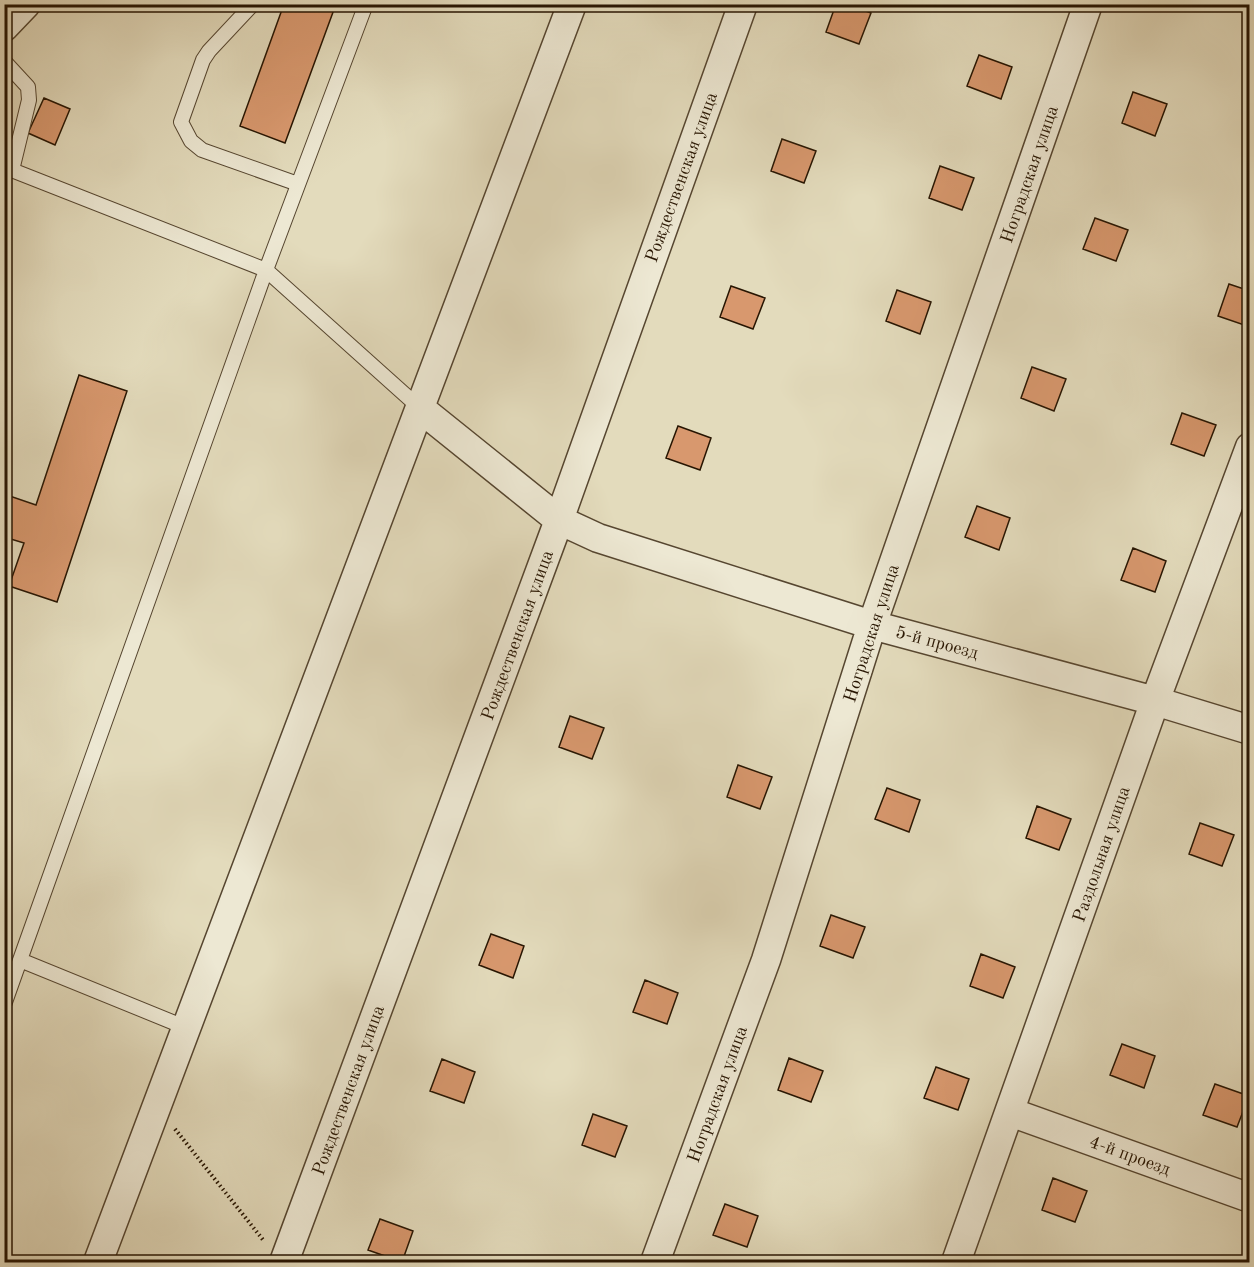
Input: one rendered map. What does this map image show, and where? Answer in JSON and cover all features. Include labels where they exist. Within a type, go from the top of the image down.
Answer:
[{"type":"street","points":[[4,27],[26,4]]},
{"type":"street","points":[[98,1263],[572,4]]},
{"type":"street","name":"Рождественская улица","points":[[275,1253],[560,520],[743,4]]},
{"type":"street","name":"Ноградская улица","points":[[655,1263],[766,960],[872,625],[1088,4]]},
{"type":"street","name":"5-й проезд","points":[[421,408],[560,520],[598,538],[872,625],[1155,701],[1250,730]]},
{"type":"street","name":"Раздольная улица","points":[[956,1263],[1155,701],[1250,447]]},
{"type":"street","name":"4-й проезд","points":[[1010,1112],[1250,1198]]},
{"type":"lane","points":[[253,4],[203,60],[182,122],[191,141],[202,150],[298,184]]},
{"type":"lane","points":[[4,1005],[266,270],[366,4]]},
{"type":"lane","points":[[4,62],[28,87],[29,100],[8,169],[266,270],[421,408]]},
{"type":"lane","points":[[20,960],[188,1028]]},
{"type":"path","points":[[157,1106],[275,1253]]},
{"type":"building","points":[[284,4],[336,4],[285,143],[240,126]]},
{"type":"building","points":[[836,4],[848,4],[871,13],[859,44],[826,32]]},
{"type":"building","points":[[979,55],[1012,67],[1001,99],[967,86]]},
{"type":"building","points":[[1133,92],[1167,104],[1155,136],[1122,123]]},
{"type":"building","points":[[44,98],[70,109],[55,145],[28,133]]},
{"type":"building","points":[[782,139],[816,151],[804,183],[771,171]]},
{"type":"building","points":[[940,166],[974,178],[962,210],[929,198]]},
{"type":"building","points":[[1095,218],[1128,230],[1116,261],[1083,249]]},
{"type":"building","points":[[4,247],[11,250],[4,271]]},
{"type":"building","points":[[1229,284],[1250,291],[1250,327],[1218,316]]},
{"type":"building","points":[[731,286],[765,298],[753,329],[720,317]]},
{"type":"building","points":[[897,290],[931,302],[920,334],[886,321]]},
{"type":"building","points":[[1032,367],[1066,379],[1054,411],[1021,398]]},
{"type":"building","points":[[79,375],[127,391],[57,602],[9,586],[24,543],[4,537],[4,494],[36,505]]},
{"type":"building","points":[[1182,413],[1216,425],[1204,456],[1171,444]]},
{"type":"building","points":[[678,426],[711,438],[700,470],[666,458]]},
{"type":"building","points":[[977,506],[1010,518],[999,550],[965,537]]},
{"type":"building","points":[[1133,548],[1166,561],[1155,592],[1121,580]]},
{"type":"building","points":[[570,716],[604,728],[592,759],[559,747]]},
{"type":"building","points":[[738,765],[772,777],[760,809],[727,797]]},
{"type":"building","points":[[887,788],[920,800],[909,832],[875,819]]},
{"type":"building","points":[[1037,806],[1071,819],[1059,850],[1026,838]]},
{"type":"building","points":[[1200,823],[1234,835],[1222,866],[1189,854]]},
{"type":"building","points":[[831,915],[865,927],[853,958],[820,946]]},
{"type":"building","points":[[491,934],[524,946],[513,978],[479,965]]},
{"type":"building","points":[[981,954],[1015,967],[1003,998],[970,986]]},
{"type":"building","points":[[645,980],[678,993],[667,1024],[633,1012]]},
{"type":"building","points":[[1122,1044],[1155,1056],[1144,1088],[1110,1075]]},
{"type":"building","points":[[789,1058],[823,1071],[811,1102],[778,1090]]},
{"type":"building","points":[[442,1059],[475,1072],[464,1103],[430,1091]]},
{"type":"building","points":[[936,1067],[969,1079],[958,1110],[924,1098]]},
{"type":"building","points":[[1215,1084],[1249,1096],[1237,1127],[1203,1115]]},
{"type":"building","points":[[593,1114],[627,1126],[615,1157],[582,1145]]},
{"type":"building","points":[[1053,1178],[1087,1191],[1075,1222],[1042,1210]]},
{"type":"building","points":[[725,1204],[758,1216],[747,1247],[713,1235]]},
{"type":"building","points":[[380,1219],[413,1231],[402,1262],[368,1250]]}]
